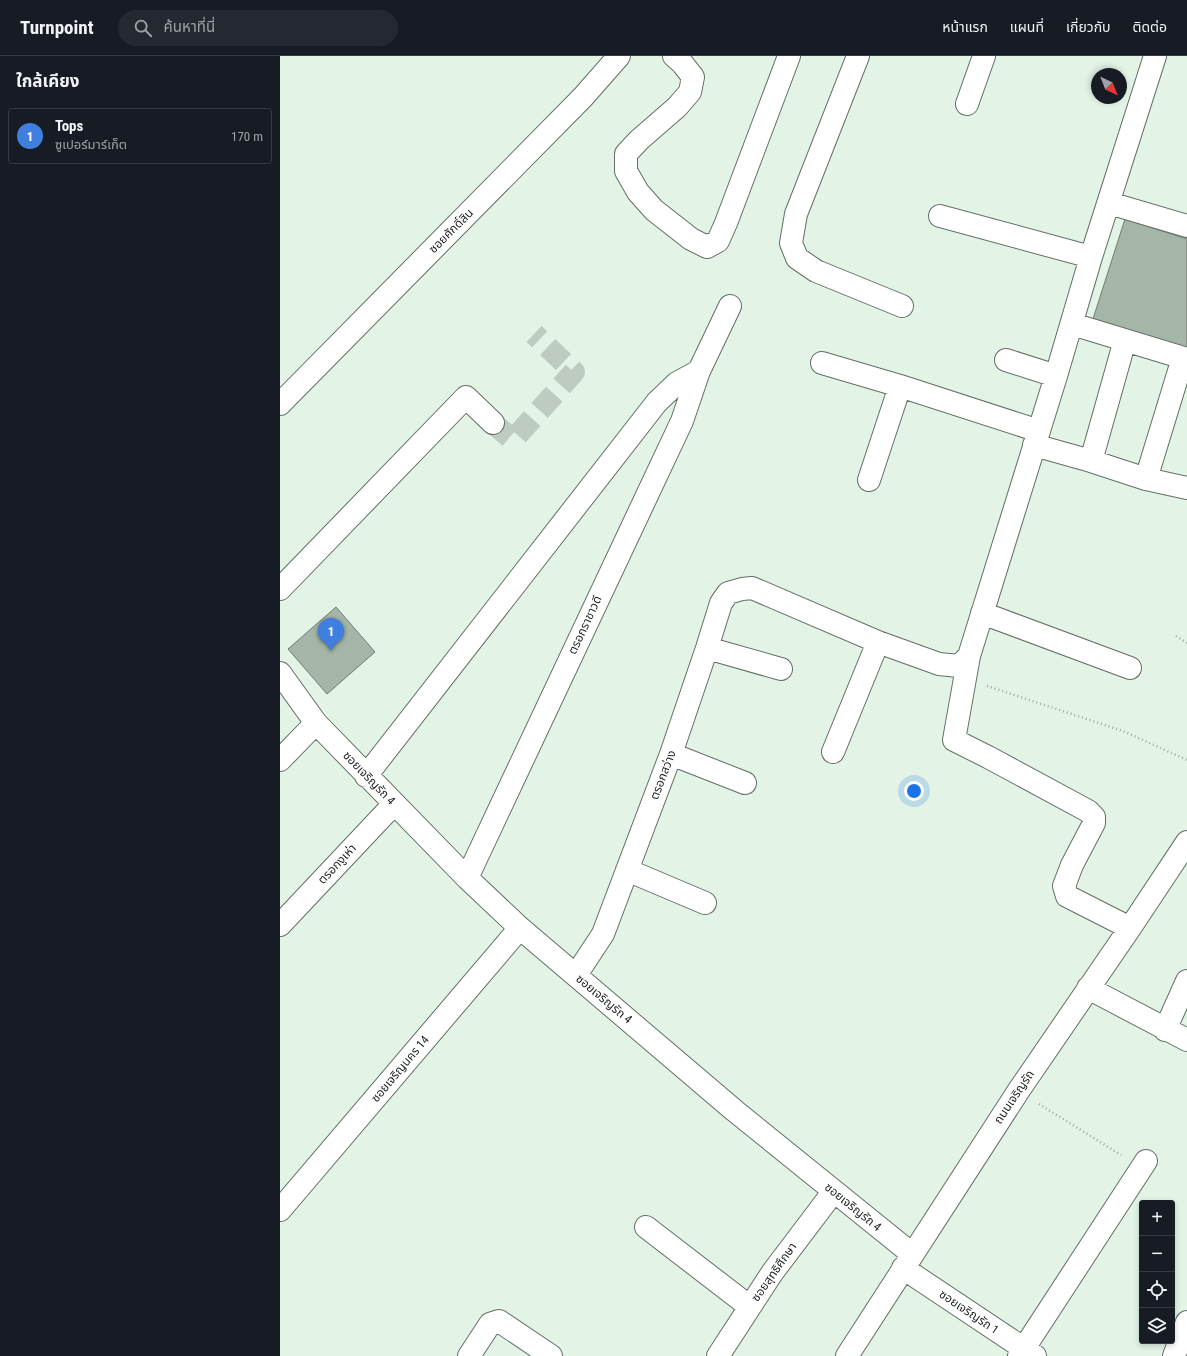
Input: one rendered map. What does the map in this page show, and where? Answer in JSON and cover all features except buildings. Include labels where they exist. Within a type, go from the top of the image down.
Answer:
[{"type":"street","name":"ซอยศักดิ์สิน","points":[[280,404],[583,97],[619,56]]},
{"type":"street","points":[[674,56],[682,63],[693,77],[690,92],[677,107],[639,140],[626,154],[626,171],[638,192],[654,210],[691,239],[707,248],[718,241],[726,223],[789,56]]},
{"type":"street","points":[[858,56],[796,214],[791,243],[797,258],[816,271],[902,306]]},
{"type":"street","points":[[968,104],[984,56]]},
{"type":"street","points":[[1130,928],[1068,896],[1064,886],[1072,865],[1094,823],[1094,818],[1088,811],[988,756],[954,740],[969,656],[1072,324],[1091,257],[1155,56]]},
{"type":"street","points":[[1109,203],[1187,226]]},
{"type":"street","points":[[940,216],[1091,257]]},
{"type":"street","name":"ตรอกราชาวดี","points":[[467,878],[682,421],[699,371],[730,306]]},
{"type":"street","points":[[1072,324],[1185,358],[1146,479]]},
{"type":"street","points":[[1091,461],[1125,340]]},
{"type":"street","points":[[1006,360],[1056,376]]},
{"type":"street","points":[[822,363],[900,386],[1036,438],[1091,461],[1146,479],[1187,488]]},
{"type":"street","points":[[366,776],[657,402],[678,383],[699,371]]},
{"type":"street","points":[[869,480],[900,386]]},
{"type":"street","points":[[280,589],[466,397],[493,423]]},
{"type":"street","name":"ตรอกสว่าง","points":[[576,975],[603,934],[671,754],[721,603],[728,593],[752,588],[878,642]]},
{"type":"street","points":[[982,612],[1130,668]]},
{"type":"street","points":[[833,752],[878,642],[939,664],[959,666],[969,656]]},
{"type":"street","points":[[707,648],[781,669]]},
{"type":"street","name":"ซอยเจริญรัถ 4","points":[[280,673],[316,724],[467,878],[520,928],[735,1111],[834,1191],[907,1261]]},
{"type":"street","points":[[280,760],[316,724]]},
{"type":"street","points":[[671,754],[745,783]]},
{"type":"street","name":"ตรอกงูเห่า","points":[[280,925],[394,804]]},
{"type":"street","name":"ถนนเจริญรัถ","points":[[847,1356],[1019,1090],[1187,842]]},
{"type":"street","points":[[627,870],[705,903]]},
{"type":"street","name":"ซอยเจริญนคร 14","points":[[280,1210],[520,928]]},
{"type":"street","points":[[1165,1030],[1187,981]]},
{"type":"street","points":[[1088,988],[1165,1030],[1187,1040]]},
{"type":"street","points":[[1025,1354],[1143,1164]]},
{"type":"street","name":"ซอยสุทธิศึกษา","points":[[718,1356],[772,1273],[834,1191]]},
{"type":"street","points":[[646,1227],[750,1307]]},
{"type":"street","name":"ซอยเจริญรัถ 1","points":[[907,1261],[1025,1354]]},
{"type":"street","points":[[469,1356],[490,1324],[499,1321],[552,1356]]},
{"type":"street","points":[[1174,1356],[1187,1322]]},
{"type":"path","points":[[1176,636],[1187,643]]},
{"type":"path","points":[[965,678],[1123,731],[1187,760]]},
{"type":"path","points":[[1038,1104],[1143,1164]]},
{"type":"tunnel","points":[[493,423],[513,440],[574,372],[534,334]]},
{"type":"place","name":"Tops","points":[[331,651]]}]
